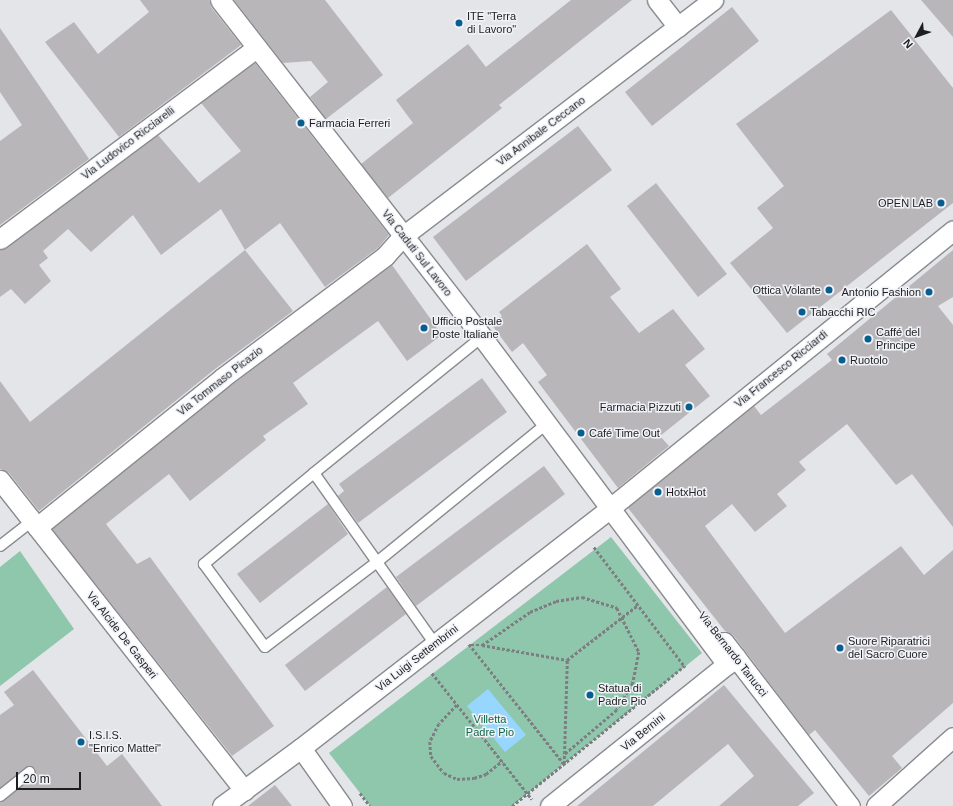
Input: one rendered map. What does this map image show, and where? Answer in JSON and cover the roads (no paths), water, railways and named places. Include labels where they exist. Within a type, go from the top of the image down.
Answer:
[{"type":"street","name":"Via Caduti Sul Lavoro","points":[[220,0],[482,337],[546,424],[613,505]]},
{"type":"street","points":[[658,0],[678,27]]},
{"type":"street","name":"Via Annibale Ceccano","points":[[403,236],[713,0]]},
{"type":"street","name":"Via Ludovico Ricciarelli","points":[[0,240],[256,48]]},
{"type":"street","name":"Via Francesco Ricciardi","points":[[613,505],[953,230]]},
{"type":"street","name":"Via Tommaso Picazio","points":[[34,524],[222,378],[385,256],[403,236]]},
{"type":"street","name":"Via Alcide De Gasperi","points":[[0,480],[244,790]]},
{"type":"street","name":"Via Luigi Settembrini","points":[[222,806],[301,748],[613,505]]},
{"type":"street","name":"Via Bernardo Tanucci","points":[[613,505],[732,660],[850,806]]},
{"type":"street","name":"Via Bernini","points":[[550,806],[732,660]]},
{"type":"street","points":[[876,806],[953,737]]},
{"type":"street","points":[[301,748],[342,806]]},
{"type":"lane","points":[[482,337],[204,564],[264,647],[377,562],[546,424]]},
{"type":"lane","points":[[314,473],[435,644]]},
{"type":"lane","points":[[0,546],[34,524]]},
{"type":"lane","points":[[0,796],[30,772]]},
{"type":"water","points":[[488,689],[526,735],[505,752],[467,706]]},
{"type":"place","name":"ITE \"Terra di Lavoro\"","points":[[459,23]]},
{"type":"place","name":"Farmacia Ferreri","points":[[301,123]]},
{"type":"place","name":"OPEN LAB","points":[[941,203]]},
{"type":"place","name":"Ottica Volante","points":[[829,290]]},
{"type":"place","name":"Antonio Fashion","points":[[929,292]]},
{"type":"place","name":"Tabacchi RIC","points":[[802,312]]},
{"type":"place","name":"Ufficio Postale Poste Italiane","points":[[424,328]]},
{"type":"place","name":"Caffé del Principe","points":[[868,339]]},
{"type":"place","name":"Ruotolo","points":[[842,360]]},
{"type":"place","name":"Farmacia Pizzuti","points":[[689,407]]},
{"type":"place","name":"Café Time Out","points":[[581,433]]},
{"type":"place","name":"HotxHot","points":[[658,492]]},
{"type":"place","name":"Suore Riparatrici del Sacro Cuore","points":[[840,648]]},
{"type":"place","name":"Statua di Padre Pio","points":[[590,695]]},
{"type":"place","name":"I.S.I.S. \"Enrico Mattei\"","points":[[81,742]]},
{"type":"park label","name":"Villetta Padre Pio","points":[[490,726]]}]
